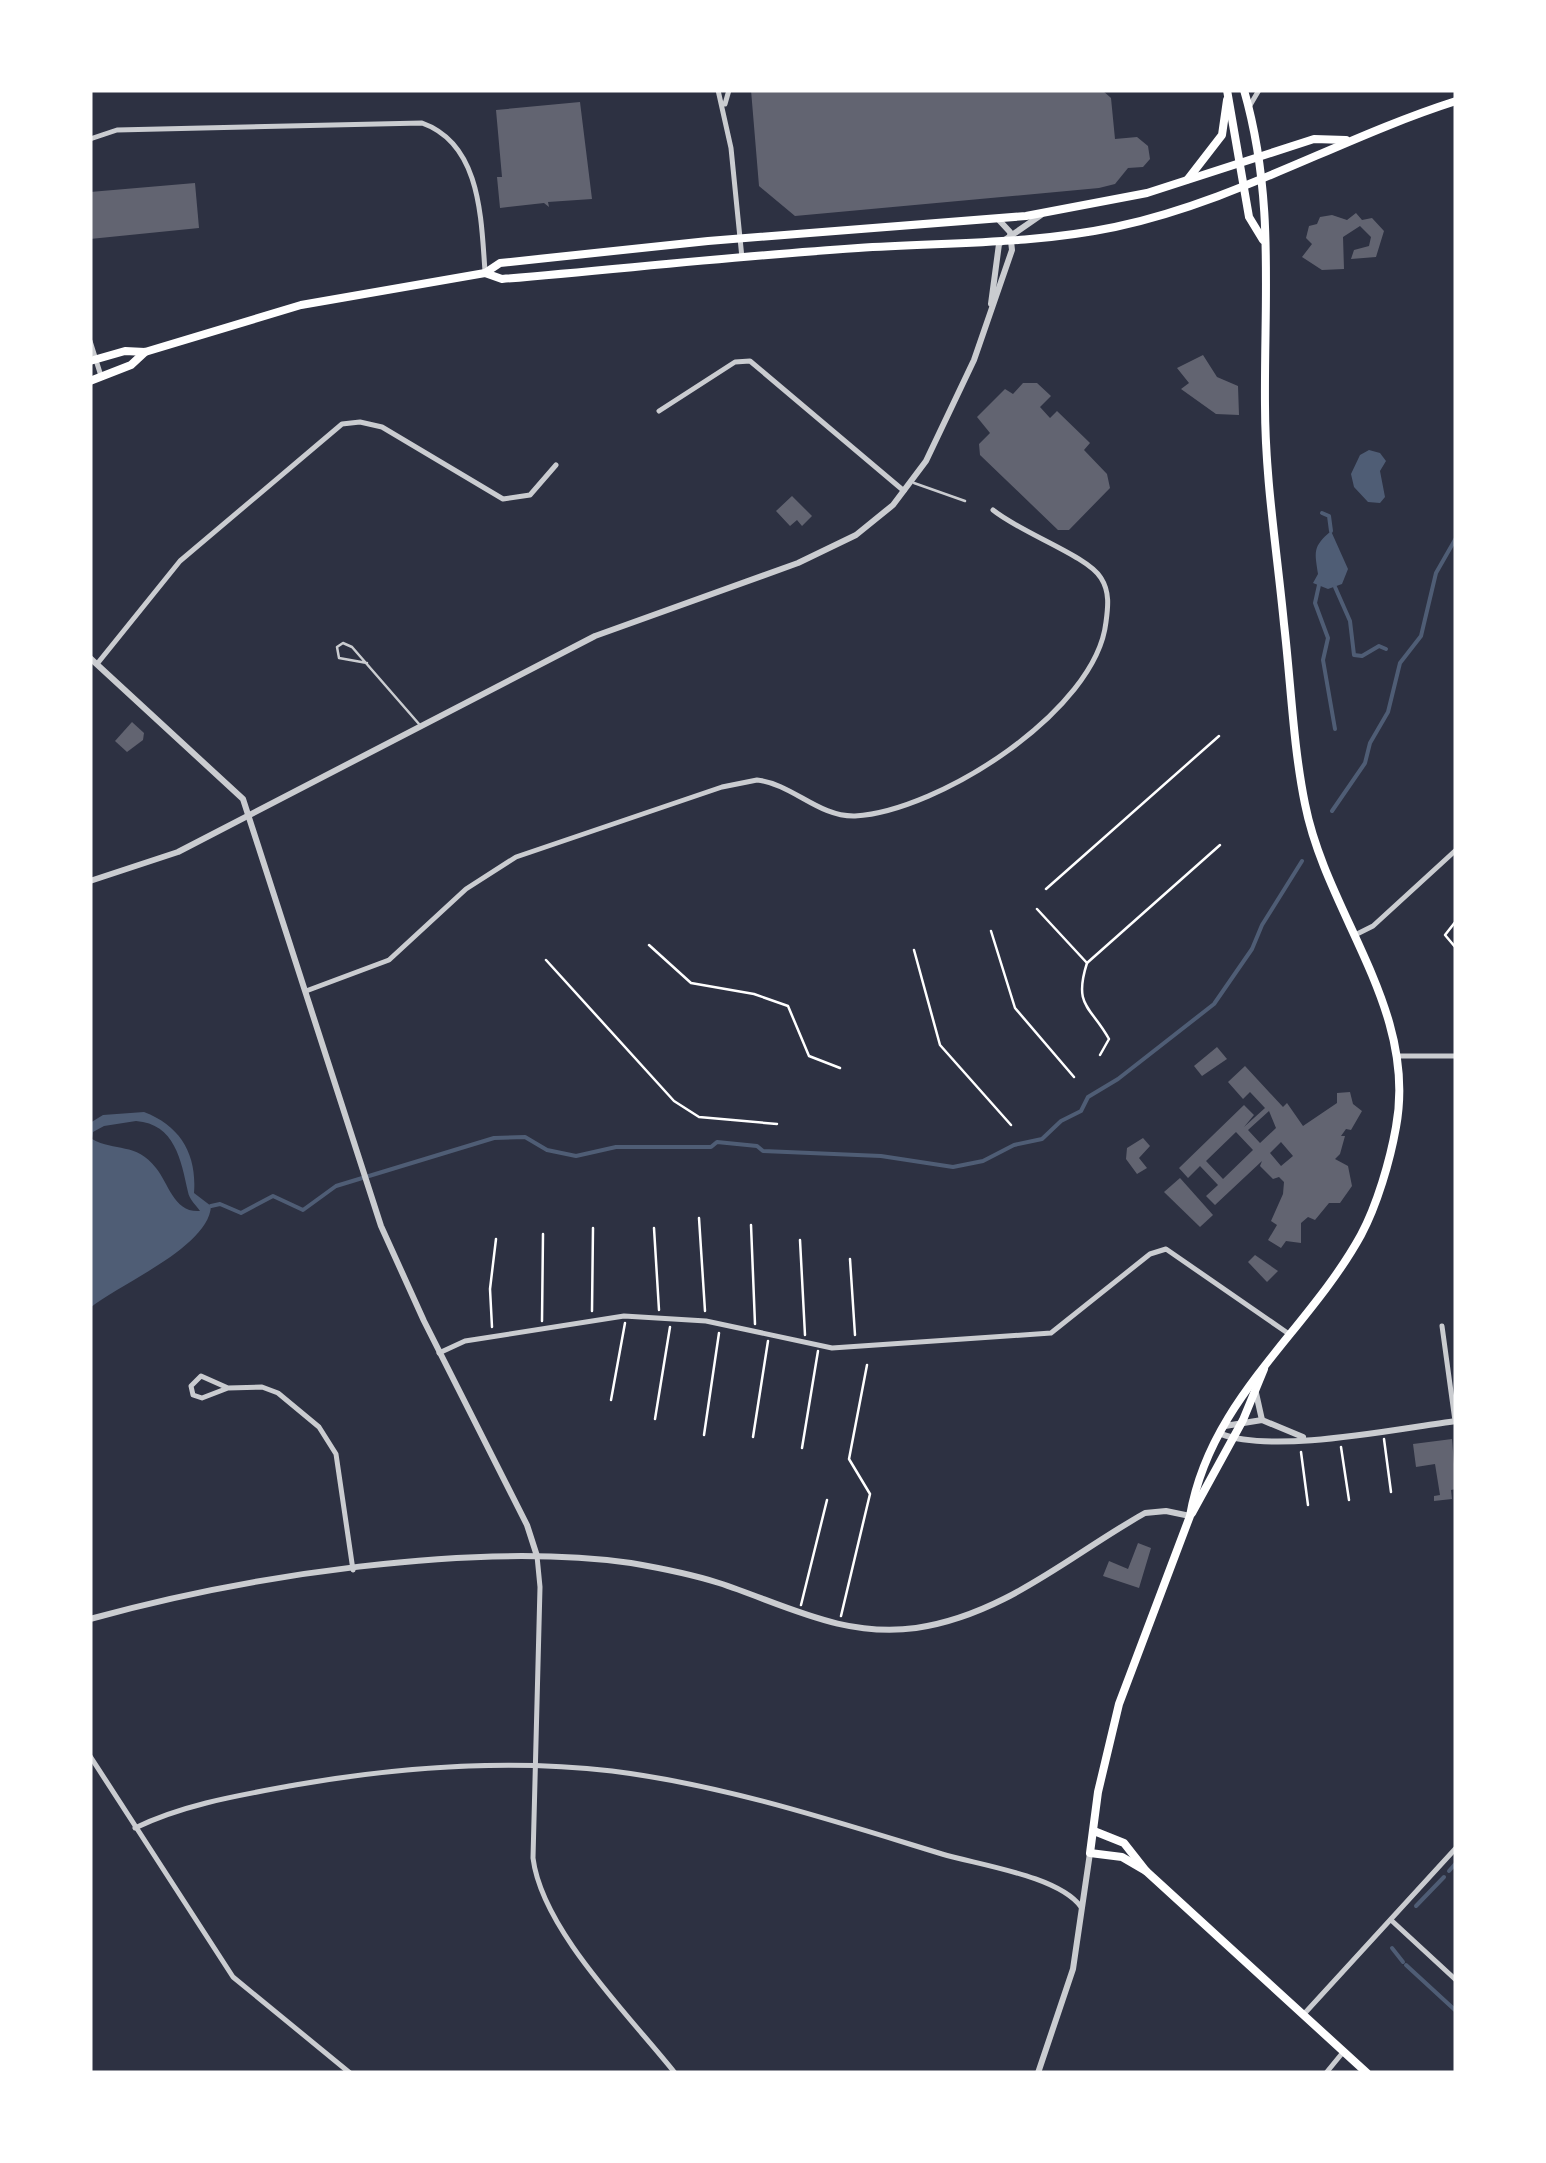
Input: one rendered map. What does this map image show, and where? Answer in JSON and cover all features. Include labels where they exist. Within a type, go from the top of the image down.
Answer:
[{"type":"main road","points":[[1146,1871],[1122,1857],[1090,1852],[1098,1792],[1119,1704],[1190,1516],[1193,1495],[1222,1430],[1244,1387],[1264,1369],[1364,1228],[1396,1130],[1398,1056],[1375,979],[1312,836],[1298,760],[1268,463],[1268,300],[1263,240],[1268,212],[1261,157],[1244,90]]},
{"type":"main road","points":[[1228,93],[1249,217],[1263,240]]},
{"type":"main road","points":[[1184,182],[1222,135],[1228,93]]},
{"type":"main road","points":[[485,273],[502,280],[862,248],[999,244],[1155,218],[1322,157],[1346,140],[1456,101]]},
{"type":"main road","points":[[93,360],[125,350],[145,352],[301,305],[485,273],[500,263],[998,219],[1184,182],[1314,140],[1346,140]]},
{"type":"main road","points":[[90,381],[131,365],[145,352]]},
{"type":"main road","points":[[1190,1516],[1203,1500],[1264,1369]]},
{"type":"main road","points":[[1094,1831],[1124,1843],[1146,1871],[1366,2073]]},
{"type":"street","points":[[718,90],[724,107],[742,258]]},
{"type":"street","points":[[724,107],[729,90]]},
{"type":"street","points":[[1249,107],[1258,90]]},
{"type":"street","points":[[90,139],[117,130],[422,123],[456,144],[470,168],[485,273]]},
{"type":"street","points":[[990,316],[999,244],[1010,232],[1051,210]]},
{"type":"street","points":[[90,881],[160,861],[595,636],[834,548],[870,526],[912,482],[952,408],[990,316],[1013,242],[998,219]]},
{"type":"street","points":[[90,341],[101,376]]},
{"type":"street","points":[[659,411],[735,362],[750,361],[904,491]]},
{"type":"street","points":[[97,664],[180,562],[342,424],[360,422],[382,427],[503,499],[530,495],[556,465]]},
{"type":"street","points":[[306,990],[389,960],[466,890],[516,857],[576,834],[757,780],[772,782],[837,815],[859,816],[914,799],[993,763],[1079,688],[1100,650],[1108,596],[1091,566],[1016,529],[994,510]]},
{"type":"street","points":[[90,658],[234,786],[248,814],[394,1258],[527,1525],[537,1556],[533,1858],[543,1901],[675,2073]]},
{"type":"street","points":[[1354,935],[1372,926],[1456,850]]},
{"type":"street","points":[[1398,1056],[1456,1056]]},
{"type":"street","points":[[440,1352],[493,1336],[624,1316],[706,1321],[832,1348],[1051,1333],[1150,1254],[1166,1248],[1289,1334]]},
{"type":"street","points":[[1306,1438],[1262,1420],[1243,1420],[1222,1430],[1233,1438],[1256,1442],[1306,1438],[1456,1421],[1442,1326]]},
{"type":"street","points":[[228,1388],[204,1376],[194,1379],[191,1386],[194,1394],[202,1398],[228,1388],[262,1387],[278,1393],[329,1440],[336,1454],[352,1570]]},
{"type":"street","points":[[1256,1393],[1262,1420]]},
{"type":"street","points":[[90,1619],[191,1595],[352,1570],[537,1556],[662,1569],[720,1584],[814,1620],[854,1628],[906,1629],[940,1623],[1006,1600],[1145,1514],[1166,1510],[1190,1516]]},
{"type":"street","points":[[90,1756],[233,1977],[350,2073]]},
{"type":"street","points":[[135,1828],[193,1806],[321,1780],[406,1770],[536,1765],[611,1771],[704,1787],[1055,1886],[1083,1909]]},
{"type":"street","points":[[1304,2014],[1456,1848]]},
{"type":"street","points":[[1038,2073],[1066,1994],[1090,1852]]},
{"type":"street","points":[[1391,1920],[1456,1980]]},
{"type":"street","points":[[1326,2073],[1344,2051]]},
{"type":"lane","points":[[912,482],[964,501]]},
{"type":"lane","points":[[367,664],[339,658],[337,647],[348,644],[367,664],[419,724]]},
{"type":"path","points":[[1046,889],[1219,736]]},
{"type":"path","points":[[1100,1055],[1108,1038],[1084,1005],[1082,984],[1087,963],[1220,845]]},
{"type":"path","points":[[1037,908],[1087,963]]},
{"type":"path","points":[[1456,921],[1444,935],[1456,948]]},
{"type":"path","points":[[991,931],[1015,1008],[1074,1077]]},
{"type":"path","points":[[650,945],[691,983],[754,994],[788,1006],[809,1056],[840,1068]]},
{"type":"path","points":[[914,950],[940,1045],[1011,1125]]},
{"type":"path","points":[[546,960],[674,1101],[699,1117],[777,1124]]},
{"type":"path","points":[[699,1218],[705,1315]]},
{"type":"path","points":[[750,1225],[755,1325]]},
{"type":"path","points":[[592,1312],[593,1228]]},
{"type":"path","points":[[654,1228],[659,1311]]},
{"type":"path","points":[[542,1321],[543,1234]]},
{"type":"path","points":[[492,1330],[490,1289],[496,1239]]},
{"type":"path","points":[[800,1240],[805,1336]]},
{"type":"path","points":[[850,1258],[855,1335]]},
{"type":"path","points":[[611,1400],[626,1322]]},
{"type":"path","points":[[656,1419],[671,1323]]},
{"type":"path","points":[[704,1435],[720,1328]]},
{"type":"path","points":[[753,1438],[768,1339]]},
{"type":"path","points":[[802,1448],[818,1349]]},
{"type":"path","points":[[841,1618],[870,1494],[849,1459],[868,1364]]},
{"type":"path","points":[[1384,1438],[1391,1492]]},
{"type":"path","points":[[1341,1444],[1349,1500]]},
{"type":"path","points":[[1300,1449],[1308,1505]]},
{"type":"path","points":[[800,1607],[827,1500]]},
{"type":"water","points":[[1369,450],[1380,453],[1386,461],[1380,471],[1385,497],[1380,503],[1368,502],[1354,487],[1351,474],[1360,455]]},
{"type":"water","points":[[1331,531],[1348,569],[1342,584],[1328,589],[1313,583],[1318,574],[1318,546]]},
{"type":"water","points":[[144,1112],[168,1125],[189,1154],[194,1193],[211,1206],[196,1236],[180,1250],[90,1308],[90,1123],[103,1115]],"holes":[[[136,1121],[168,1136],[174,1146],[189,1195],[200,1211],[178,1202],[156,1168],[141,1154],[92,1139],[93,1132],[104,1126]]]},
{"type":"building","points":[[751,90],[1102,90],[1111,98],[1115,139],[1137,137],[1148,146],[1150,159],[1143,167],[1128,168],[1115,184],[1099,188],[795,216],[759,186]]},
{"type":"building","points":[[580,102],[592,199],[548,202],[549,207],[544,203],[500,208],[497,177],[502,177],[496,110]]},
{"type":"building","points":[[195,183],[199,228],[90,239],[90,192]]},
{"type":"building","points":[[1356,213],[1362,220],[1372,218],[1384,231],[1376,257],[1351,259],[1354,250],[1369,246],[1371,237],[1360,226],[1343,237],[1344,269],[1322,270],[1302,257],[1312,244],[1306,238],[1309,226],[1317,224],[1320,217],[1332,215],[1347,220]]},
{"type":"building","points":[[1203,355],[1217,377],[1238,386],[1239,415],[1216,414],[1181,389],[1189,383],[1177,368]]},
{"type":"building","points":[[1023,383],[1037,383],[1051,396],[1040,407],[1050,418],[1057,411],[1090,443],[1084,450],[1107,474],[1110,488],[1069,530],[1058,530],[980,455],[979,444],[990,433],[977,417],[1005,389],[1013,394]]},
{"type":"building","points":[[792,496],[812,516],[802,526],[797,520],[790,526],[776,511]]},
{"type":"building","points":[[132,722],[144,733],[143,740],[127,752],[115,741]]},
{"type":"building","points":[[1217,1047],[1227,1059],[1202,1076],[1194,1066]]},
{"type":"building","points":[[1245,1066],[1283,1107],[1287,1103],[1303,1126],[1337,1103],[1337,1093],[1350,1092],[1353,1104],[1362,1111],[1351,1130],[1346,1129],[1341,1136],[1345,1136],[1335,1159],[1348,1166],[1352,1186],[1340,1203],[1329,1203],[1315,1220],[1308,1217],[1301,1223],[1301,1243],[1286,1241],[1281,1248],[1268,1240],[1277,1225],[1271,1221],[1284,1182],[1279,1177],[1273,1179],[1260,1166],[1262,1161],[1215,1205],[1206,1196],[1218,1185],[1200,1166],[1188,1178],[1179,1168],[1244,1105],[1254,1115],[1244,1127],[1265,1108],[1250,1092],[1243,1099],[1228,1082]],"holes":[[[1269,1111],[1276,1128],[1260,1143],[1248,1130]],[[1236,1132],[1253,1150],[1223,1179],[1206,1161]],[[1281,1142],[1293,1156],[1281,1166],[1270,1153]]]},
{"type":"building","points":[[1143,1138],[1150,1146],[1139,1158],[1147,1168],[1137,1174],[1126,1159],[1127,1148]]},
{"type":"building","points":[[1180,1178],[1213,1215],[1200,1227],[1164,1192]]},
{"type":"building","points":[[1255,1255],[1278,1271],[1267,1282],[1248,1262]]},
{"type":"building","points":[[1452,1439],[1456,1489],[1451,1490],[1452,1499],[1434,1501],[1434,1496],[1440,1495],[1435,1464],[1416,1467],[1413,1444]]},
{"type":"building","points":[[1138,1543],[1151,1548],[1139,1588],[1103,1576],[1109,1561],[1128,1569]]},
{"type":"waterway","points":[[1322,513],[1329,516],[1331,531]]},
{"type":"waterway","points":[[1332,811],[1365,763],[1370,743],[1388,712],[1400,663],[1421,636],[1436,573],[1456,538]]},
{"type":"waterway","points":[[1319,585],[1315,603],[1328,638],[1323,660],[1335,729]]},
{"type":"waterway","points":[[1335,587],[1350,621],[1354,655],[1362,656],[1379,646],[1386,649]]},
{"type":"waterway","points":[[211,1206],[220,1204],[241,1213],[273,1196],[303,1210],[336,1186],[494,1138],[525,1137],[547,1150],[576,1156],[616,1147],[711,1147],[717,1142],[757,1146],[763,1151],[881,1156],[953,1167],[983,1161],[1014,1145],[1042,1139],[1061,1121],[1081,1111],[1088,1097],[1118,1079],[1214,1004],[1252,949],[1262,925],[1302,861]]},
{"type":"waterway","points":[[1449,1871],[1456,1863]]},
{"type":"waterway","points":[[1416,1906],[1444,1877]]},
{"type":"waterway","points":[[1392,1948],[1403,1962]]},
{"type":"waterway","points":[[1406,1965],[1456,2011]]}]
